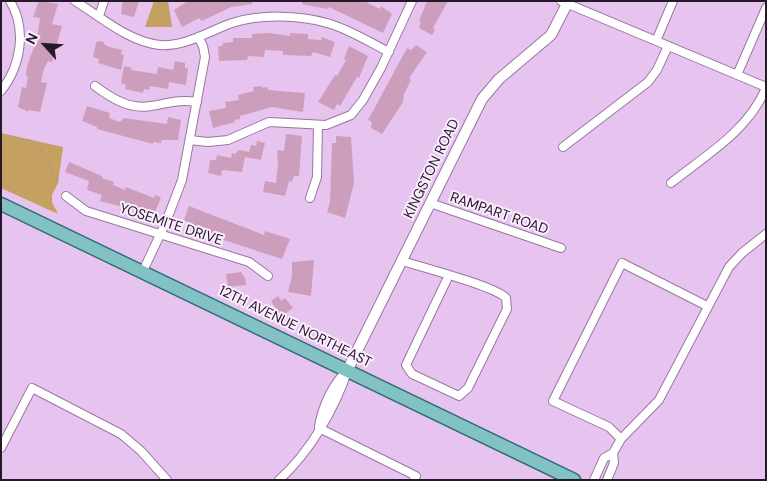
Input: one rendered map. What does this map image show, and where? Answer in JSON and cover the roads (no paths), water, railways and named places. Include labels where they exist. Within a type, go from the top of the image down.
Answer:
[{"type":"main road","name":"12TH AVENUE NORTHEAST","points":[[1,204],[348,369],[574,480]]},
{"type":"street","points":[[1,91],[9,81],[20,45],[20,25],[10,1]]},
{"type":"street","points":[[76,1],[137,40],[150,43],[169,45],[245,20],[308,19],[338,27],[389,52]]},
{"type":"street","points":[[98,16],[104,1]]},
{"type":"street","points":[[190,140],[208,142],[228,140],[269,122],[318,125],[335,123],[357,109],[389,52],[412,1]]},
{"type":"street","points":[[656,41],[673,1]]},
{"type":"street","points":[[566,2],[766,88],[757,108],[743,125],[671,182]]},
{"type":"street","name":"KINGSTON ROAD","points":[[348,369],[430,203],[489,90],[551,36],[566,2]]},
{"type":"street","points":[[737,75],[766,8]]},
{"type":"street","points":[[143,271],[177,196],[190,140],[205,57],[203,46],[198,37]]},
{"type":"street","points":[[563,147],[648,82],[657,70],[668,46]]},
{"type":"street","points":[[95,86],[112,99],[141,107],[181,100],[197,102]]},
{"type":"street","points":[[310,198],[317,177],[318,125]]},
{"type":"street","name":"YOSEMITE DRIVE","points":[[66,196],[86,211],[249,262],[268,276]]},
{"type":"street","name":"RAMPART ROAD","points":[[430,203],[561,248]]},
{"type":"street","points":[[594,480],[604,458],[613,453],[621,439],[659,400],[707,306],[734,261],[766,234]]},
{"type":"street","points":[[402,261],[449,275],[498,292],[507,303],[507,309],[473,379],[465,393],[459,396],[412,374],[406,366],[449,275]]},
{"type":"street","points":[[621,439],[609,427],[553,401],[622,263],[707,306]]},
{"type":"street","points":[[279,480],[303,456],[319,428],[322,411],[336,382],[348,369]]},
{"type":"street","points":[[1,448],[32,388],[128,439],[167,480]]},
{"type":"street","points":[[319,428],[416,476],[414,480]]},
{"type":"street","points":[[606,480],[614,463],[613,453]]}]
